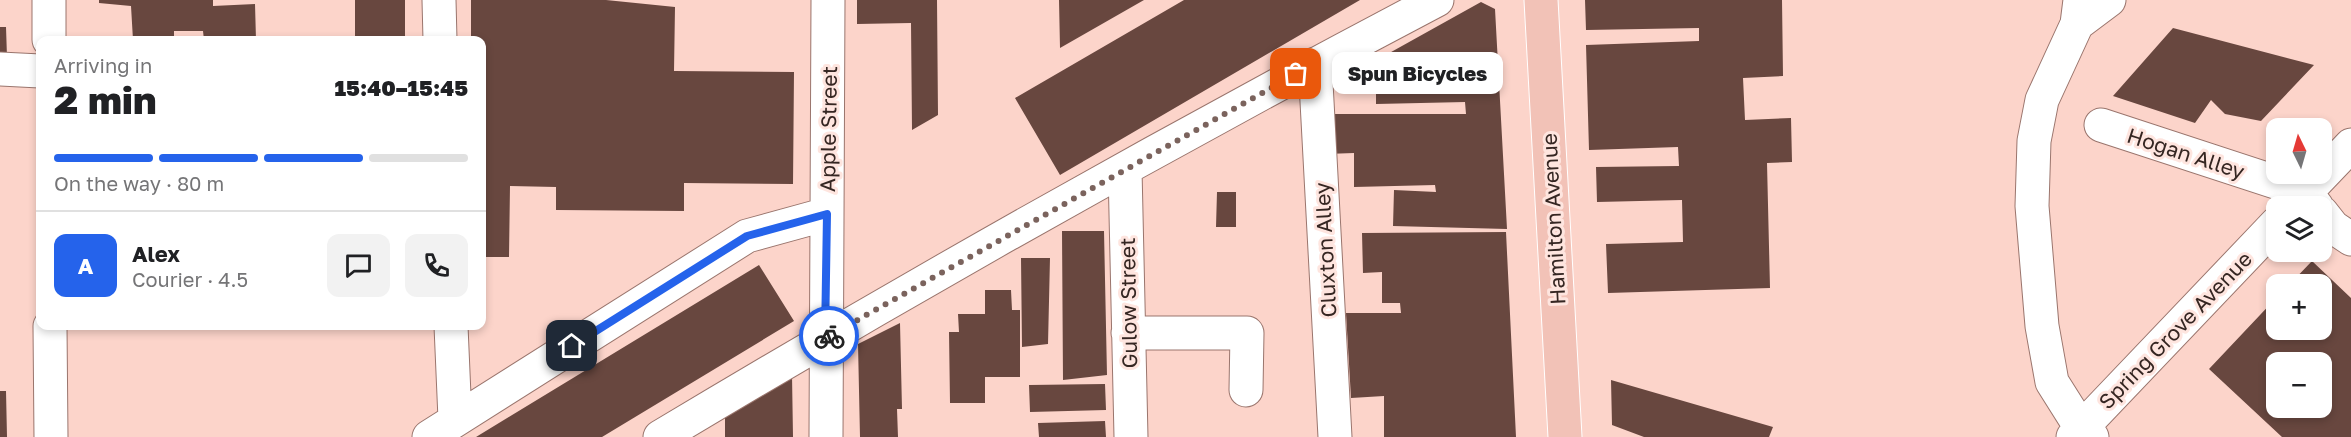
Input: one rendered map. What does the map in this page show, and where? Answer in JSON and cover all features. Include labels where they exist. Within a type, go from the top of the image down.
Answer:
[{"type":"main road","name":"Hamilton Avenue","points":[[1541,0],[1570,436]]},
{"type":"street","points":[[49,0],[49,36]]},
{"type":"street","points":[[439,0],[440,36]]},
{"type":"street","name":"Apple Street","points":[[826,437],[828,0]]},
{"type":"street","points":[[660,437],[825,338],[1125,169],[1315,64],[1437,0]]},
{"type":"street","points":[[2082,434],[2052,382],[2042,326],[2032,206],[2034,141],[2042,100],[2078,12],[2109,0]]},
{"type":"street","name":"Cluxton Alley","points":[[1315,64],[1335,437]]},
{"type":"street","points":[[0,69],[36,71]]},
{"type":"street","name":"Hogan Alley","points":[[2101,125],[2286,196]]},
{"type":"street","points":[[2315,196],[2351,145]]},
{"type":"street","name":"Gulow Street","points":[[1125,169],[1131,437]]},
{"type":"street","points":[[442,428],[747,236],[827,214]]},
{"type":"street","points":[[2332,226],[2351,239]]},
{"type":"street","name":"Spring Grove Avenue","points":[[2082,434],[2266,235]]},
{"type":"street","points":[[50,330],[51,437]]},
{"type":"street","points":[[442,428],[451,330]]},
{"type":"street","points":[[1128,333],[1247,333],[1246,390]]},
{"type":"building","points":[[99,0],[213,0],[213,6],[255,4],[256,36],[204,36],[203,31],[174,31],[174,36],[133,36],[131,6],[99,3]]},
{"type":"building","points":[[355,0],[405,0],[405,36],[355,36]]},
{"type":"building","points":[[471,0],[606,0],[675,7],[674,71],[794,72],[793,184],[684,183],[684,211],[556,210],[556,187],[510,186],[509,257],[486,257],[486,36],[471,36]]},
{"type":"building","points":[[857,0],[937,0],[938,115],[912,130],[911,23],[857,24]]},
{"type":"building","points":[[1059,0],[1144,0],[1060,48]]},
{"type":"building","points":[[1184,0],[1360,0],[1060,175],[1015,98]]},
{"type":"building","points":[[1585,0],[1782,0],[1783,76],[1743,78],[1745,120],[1791,118],[1792,162],[1767,163],[1770,288],[1608,293],[1606,244],[1683,242],[1682,200],[1597,202],[1596,167],[1679,166],[1678,147],[1589,150],[1586,45],[1699,41],[1699,28],[1586,30]]},
{"type":"building","points":[[1481,2],[1495,9],[1507,229],[1393,226],[1394,190],[1436,192],[1435,185],[1354,187],[1354,153],[1326,154],[1325,114],[1466,114],[1465,102],[1376,104],[1376,73],[1369,73],[1366,66]]},
{"type":"building","points":[[0,27],[6,27],[7,57],[0,57]]},
{"type":"building","points":[[2173,28],[2314,65],[2261,121],[2225,114],[2211,100],[2195,123],[2113,96]]},
{"type":"building","points":[[1217,192],[1236,192],[1236,227],[1216,227]]},
{"type":"building","points":[[1062,231],[1104,231],[1107,375],[1063,380]]},
{"type":"building","points":[[1506,232],[1516,437],[1384,437],[1384,396],[1351,398],[1346,313],[1401,313],[1400,303],[1382,303],[1382,272],[1363,273],[1362,233]]},
{"type":"building","points":[[1021,258],[1050,258],[1048,344],[1022,347]]},
{"type":"building","points":[[2311,262],[2326,274],[2300,274]]},
{"type":"building","points":[[759,265],[794,321],[602,437],[476,437]]},
{"type":"building","points":[[2332,280],[2351,298],[2351,437],[2282,437],[2209,369],[2266,309],[2266,340],[2332,340]]},
{"type":"building","points":[[985,290],[1011,290],[1012,310],[1020,310],[1020,377],[985,377],[985,403],[950,403],[949,332],[959,332],[958,314],[985,314]]},
{"type":"building","points":[[900,323],[902,409],[897,409],[898,437],[860,437],[858,344]]},
{"type":"building","points":[[792,375],[793,437],[725,437],[725,414]]},
{"type":"building","points":[[1611,380],[1773,427],[1769,437],[1644,437],[1612,425]]},
{"type":"building","points":[[1105,384],[1106,410],[1030,412],[1029,385]]},
{"type":"building","points":[[0,391],[6,391],[7,437],[0,437]]},
{"type":"building","points":[[1105,421],[1106,437],[1039,437],[1038,423]]},
{"type":"way so far","points":[[829,336],[1296,74]]},
{"type":"place","name":"Spun Bicycles","points":[[1296,74]]},
{"type":"route","points":[[572,346],[747,236],[827,214],[825,338],[829,336]]}]
